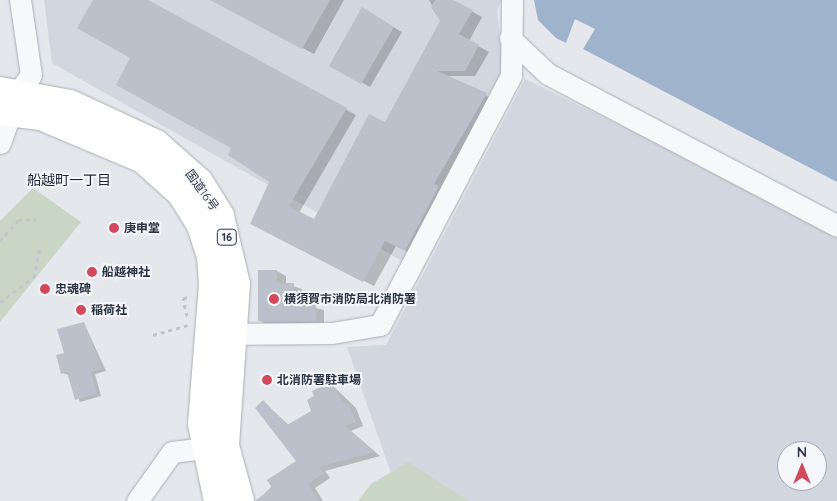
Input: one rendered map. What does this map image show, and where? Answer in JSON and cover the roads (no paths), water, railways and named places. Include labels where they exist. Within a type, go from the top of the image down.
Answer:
[{"type":"highway","name":"国道16号","points":[[7,101],[70,104],[113,122],[156,144],[186,167],[220,216],[232,251],[224,334],[203,416],[214,446],[240,501]]},
{"type":"highway","name":"国道16号","points":[[214,446],[218,501]]},
{"type":"street","points":[[0,143],[7,101],[31,75],[20,0]]},
{"type":"street","points":[[224,334],[332,333],[380,325],[511,75],[512,0]]},
{"type":"street","points":[[510,38],[548,74],[837,226]]},
{"type":"street","points":[[137,501],[172,452],[214,446]]},
{"type":"water","points":[[534,0],[837,0],[837,182],[583,49],[595,29],[575,19],[566,43],[556,38],[538,20]]},
{"type":"place","name":"庚申堂","points":[[114,228]]},
{"type":"place","name":"船越神社","points":[[92,272]]},
{"type":"place","name":"忠魂碑","points":[[45,289]]},
{"type":"place","name":"横須賀市消防局北消防署","points":[[274,299]]},
{"type":"place","name":"稲荷社","points":[[81,310]]},
{"type":"place","name":"北消防署駐車場","points":[[267,380]]},
{"type":"district","name":"船越町一丁目","points":[[69,180]]}]
